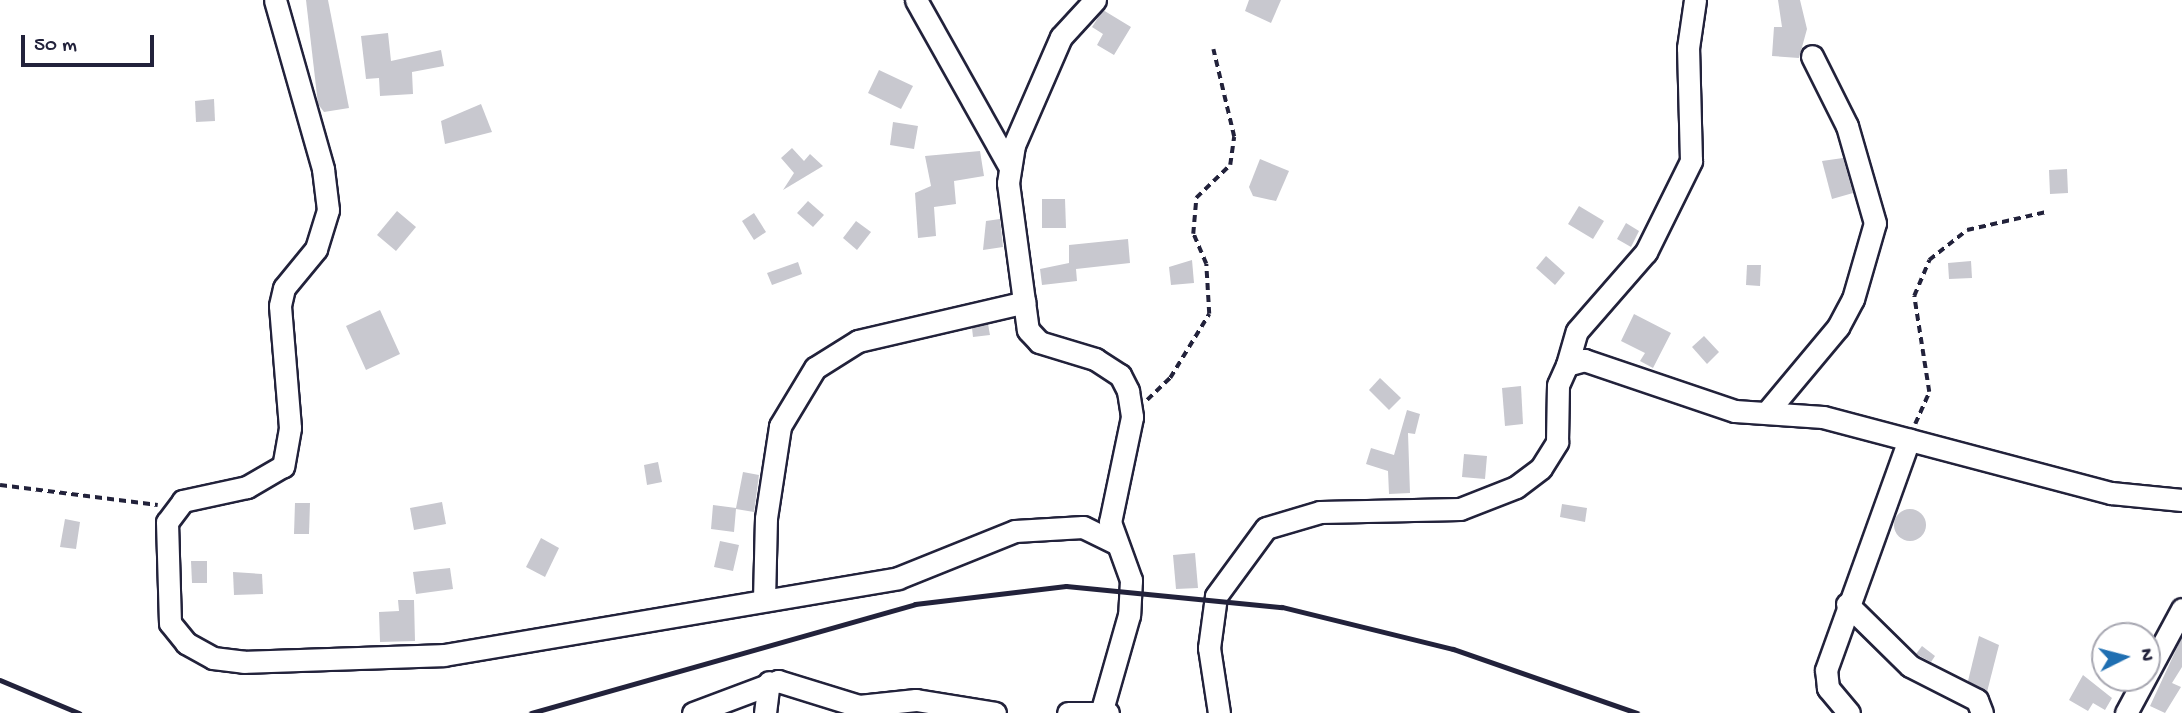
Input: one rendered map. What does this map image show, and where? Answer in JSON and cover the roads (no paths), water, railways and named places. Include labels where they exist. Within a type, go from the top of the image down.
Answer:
[{"type":"street","points":[[275,0],[323,169],[328,210],[316,249],[284,288],[280,306],[288,452],[269,478],[176,507],[167,522],[165,554],[170,623],[186,643],[228,661],[455,654],[904,576],[1014,531],[1083,527],[1116,542]]},
{"type":"street","points":[[916,0],[1009,164],[1028,330],[1039,342],[1095,359],[1120,376],[1132,417],[1113,487],[1110,522],[1131,580],[1130,603],[1104,712],[1068,713]]},
{"type":"street","points":[[1009,164],[1061,37],[1095,0]]},
{"type":"street","points":[[1219,713],[1209,648],[1216,596],[1266,528],[1320,512],[1460,509],[1516,487],[1541,468],[1557,442],[1558,385],[1577,331],[1646,252],[1691,161],[1688,48],[1695,0]]},
{"type":"street","points":[[1767,412],[1838,327],[1853,299],[1875,223],[1847,126],[1812,56]]},
{"type":"street","points":[[764,600],[766,518],[780,426],[815,368],[858,341],[1025,302]]},
{"type":"street","points":[[1567,365],[1599,363],[1706,403],[1823,417],[2111,493],[2182,500]]},
{"type":"street","points":[[1849,713],[1828,688],[1826,670],[1847,604],[1909,439]]},
{"type":"street","points":[[1847,604],[1910,666],[1977,700],[1982,713]]},
{"type":"street","points":[[2126,713],[2182,609]]},
{"type":"street","points":[[693,713],[769,682],[790,681],[859,706],[916,700],[995,713]]},
{"type":"street","points":[[765,713],[769,682]]},
{"type":"railway","points":[[531,713],[915,604],[1066,586],[1282,607],[1453,649],[1637,713]]},
{"type":"railway","points":[[0,680],[79,713]]}]
